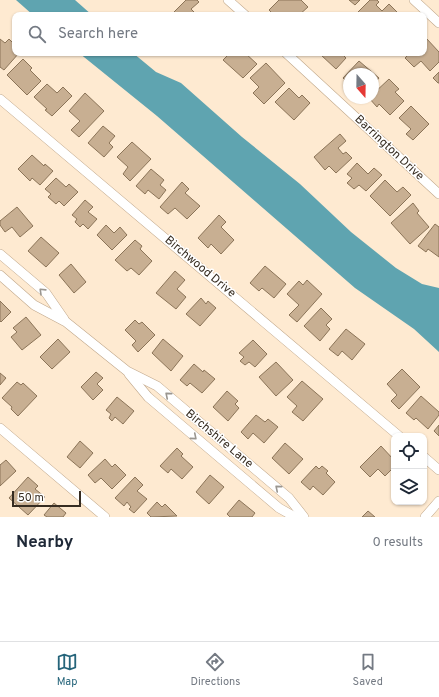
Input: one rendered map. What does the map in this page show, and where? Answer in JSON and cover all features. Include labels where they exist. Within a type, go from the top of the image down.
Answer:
[{"type":"street","points":[[228,0],[242,12]]},
{"type":"street","points":[[414,0],[439,23]]},
{"type":"street","name":"Barrington Drive","points":[[289,56],[439,194]]},
{"type":"street","name":"Birchwood Drive","points":[[0,99],[395,433]]},
{"type":"street","name":"Birchshire Lane","points":[[0,254],[46,293],[66,322]]},
{"type":"street","name":"Birchshire Lane","points":[[0,276],[34,304],[66,322],[127,371],[157,386],[289,498],[304,517]]},
{"type":"street","name":"Birchshire Lane","points":[[127,371],[148,397],[279,508],[295,517]]},
{"type":"street","points":[[0,428],[105,517]]},
{"type":"street","points":[[427,460],[439,470]]},
{"type":"street","points":[[425,517],[439,501]]},
{"type":"water","points":[[16,0],[75,0],[89,12],[30,12]]},
{"type":"water","points":[[83,56],[137,56],[156,72],[181,83],[242,137],[300,184],[351,232],[396,268],[422,284],[439,288],[439,352],[414,329],[355,288],[157,116]]},
{"type":"building","points":[[186,0],[197,0],[199,2],[191,9],[194,12],[174,12]]},
{"type":"building","points":[[279,0],[301,0],[308,7],[302,12],[271,12],[269,10]]},
{"type":"building","points":[[349,0],[360,0],[355,5]]},
{"type":"building","points":[[370,0],[377,0],[379,2],[376,5],[382,11],[389,4],[397,12],[358,12]]},
{"type":"building","points":[[0,39],[5,43],[9,39],[12,42],[12,56],[16,56],[4,70],[0,67]]},
{"type":"building","points":[[427,39],[439,52],[439,62],[430,71],[421,61],[414,67],[405,58],[407,56],[427,56]]},
{"type":"building","points":[[227,56],[248,56],[257,64],[243,78],[223,60]]},
{"type":"building","points":[[322,56],[344,56],[346,58],[336,69]]},
{"type":"building","points":[[23,59],[32,68],[30,70],[41,81],[27,95],[7,75]]},
{"type":"building","points":[[359,61],[367,68],[352,68]]},
{"type":"building","points":[[266,63],[285,83],[264,104],[253,93],[259,87],[250,78]]},
{"type":"building","points":[[439,72],[439,83],[438,83],[433,78]]},
{"type":"building","points":[[389,79],[399,89],[395,92],[404,101],[390,115],[379,104],[379,88]]},
{"type":"building","points":[[47,84],[57,93],[63,87],[72,96],[52,116],[34,97]]},
{"type":"building","points":[[289,88],[299,98],[302,95],[310,103],[294,120],[275,102]]},
{"type":"building","points":[[85,93],[104,111],[79,137],[71,130],[80,121],[69,111]]},
{"type":"building","points":[[411,106],[429,124],[413,140],[406,134],[411,129],[399,118]]},
{"type":"building","points":[[103,126],[115,136],[109,143],[113,147],[104,157],[88,143]]},
{"type":"building","points":[[340,134],[346,141],[338,148],[343,154],[346,152],[352,158],[336,173],[329,166],[325,170],[314,157]]},
{"type":"building","points":[[132,142],[151,159],[130,181],[123,174],[128,167],[117,157]]},
{"type":"building","points":[[32,155],[44,166],[45,164],[53,171],[40,185],[32,178],[30,181],[18,169]]},
{"type":"building","points":[[357,163],[368,174],[374,168],[382,175],[366,191],[359,185],[354,189],[347,183],[352,178],[347,174]]},
{"type":"building","points":[[151,169],[164,180],[160,185],[166,190],[159,199],[148,190],[145,194],[136,186]]},
{"type":"building","points":[[56,178],[66,187],[69,184],[78,192],[64,206],[59,201],[56,204],[48,197],[51,194],[45,189]]},
{"type":"building","points":[[385,180],[397,192],[403,187],[411,195],[390,216],[370,196]]},
{"type":"building","points":[[182,182],[189,189],[185,193],[200,206],[187,219],[175,208],[168,214],[160,207]]},
{"type":"building","points":[[85,200],[93,207],[88,212],[97,219],[88,229],[83,224],[80,227],[75,222],[77,219],[72,215]]},
{"type":"building","points":[[413,203],[419,211],[417,213],[429,227],[410,244],[391,223]]},
{"type":"building","points":[[17,207],[33,226],[20,237],[12,227],[5,232],[0,225],[0,221]]},
{"type":"building","points":[[219,215],[226,222],[221,227],[234,240],[221,254],[211,244],[208,248],[198,238]]},
{"type":"building","points":[[435,224],[439,227],[439,257],[428,249],[426,252],[418,246]]},
{"type":"building","points":[[106,225],[114,233],[120,227],[127,235],[112,250],[97,235]]},
{"type":"building","points":[[41,237],[59,253],[46,267],[28,251]]},
{"type":"building","points":[[135,240],[142,246],[140,249],[152,261],[139,275],[131,268],[127,271],[115,260]]},
{"type":"building","points":[[71,264],[86,282],[74,293],[59,275]]},
{"type":"building","points":[[265,266],[286,284],[274,298],[262,288],[259,291],[250,283]]},
{"type":"building","points":[[175,271],[185,280],[177,289],[186,297],[176,309],[156,293]]},
{"type":"building","points":[[307,280],[322,294],[297,322],[289,315],[299,305],[287,294],[299,281],[303,285]]},
{"type":"building","points":[[201,298],[206,304],[208,301],[216,308],[200,326],[186,314]]},
{"type":"building","points":[[0,301],[11,312],[1,322],[0,321]]},
{"type":"building","points":[[321,308],[332,319],[326,325],[330,329],[320,341],[304,326]]},
{"type":"building","points":[[26,317],[41,335],[22,350],[11,337],[17,332],[13,328]]},
{"type":"building","points":[[135,320],[139,324],[142,322],[155,335],[138,352],[132,345],[136,341],[125,330]]},
{"type":"building","points":[[346,329],[365,344],[352,360],[342,351],[338,356],[329,349]]},
{"type":"building","points":[[58,339],[70,352],[52,369],[40,357]]},
{"type":"building","points":[[163,339],[183,356],[171,371],[152,353]]},
{"type":"building","points":[[253,340],[267,354],[255,367],[249,362],[245,365],[240,361],[244,357],[239,353]]},
{"type":"building","points":[[276,362],[293,380],[276,396],[259,377]]},
{"type":"building","points":[[194,364],[203,372],[204,370],[215,379],[202,393],[190,383],[187,386],[180,380]]},
{"type":"building","points":[[402,369],[420,387],[399,409],[391,401],[397,395],[387,384]]},
{"type":"building","points":[[96,372],[103,378],[97,384],[103,390],[93,400],[81,387]]},
{"type":"building","points":[[0,373],[6,378],[0,385]]},
{"type":"building","points":[[302,381],[323,399],[303,421],[292,412],[297,406],[287,397]]},
{"type":"building","points":[[17,382],[21,385],[23,383],[37,396],[18,416],[11,409],[12,407],[2,398]]},
{"type":"building","points":[[227,391],[238,401],[235,404],[239,408],[228,421],[213,407]]},
{"type":"building","points":[[421,396],[439,412],[439,415],[428,429],[416,418],[414,420],[406,413]]},
{"type":"building","points":[[117,397],[134,411],[123,424],[115,417],[112,421],[109,418],[111,414],[106,410]]},
{"type":"building","points":[[256,415],[265,422],[268,419],[278,427],[264,443],[253,433],[248,439],[241,432]]},
{"type":"building","points":[[439,425],[439,436],[434,431]]},
{"type":"building","points":[[80,441],[93,453],[80,468],[67,457]]},
{"type":"building","points":[[285,443],[303,459],[289,474],[272,458]]},
{"type":"building","points":[[381,446],[391,457],[391,470],[385,476],[378,469],[370,477],[360,467]]},
{"type":"building","points":[[177,448],[183,454],[181,456],[193,467],[182,479],[171,469],[168,473],[160,466]]},
{"type":"building","points":[[105,459],[112,467],[115,464],[126,475],[112,489],[101,478],[95,483],[88,475]]},
{"type":"building","points":[[6,460],[16,471],[0,486],[0,465]]},
{"type":"building","points":[[316,466],[319,469],[322,466],[328,471],[326,473],[335,482],[323,495],[313,486],[310,490],[301,482]]},
{"type":"building","points":[[210,475],[224,487],[209,504],[196,492]]},
{"type":"building","points":[[28,477],[38,486],[35,489],[45,497],[28,515],[9,498]]},
{"type":"building","points":[[135,477],[143,485],[137,491],[147,499],[134,513],[129,509],[131,507],[127,502],[124,506],[115,498]]},
{"type":"building","points":[[239,500],[255,513],[252,517],[230,517],[227,514]]},
{"type":"building","points":[[157,502],[162,507],[165,504],[177,516],[151,517],[147,513]]},
{"type":"building","points":[[54,503],[66,513],[63,517],[47,517],[44,515]]},
{"type":"building","points":[[368,511],[375,517],[362,517]]}]
